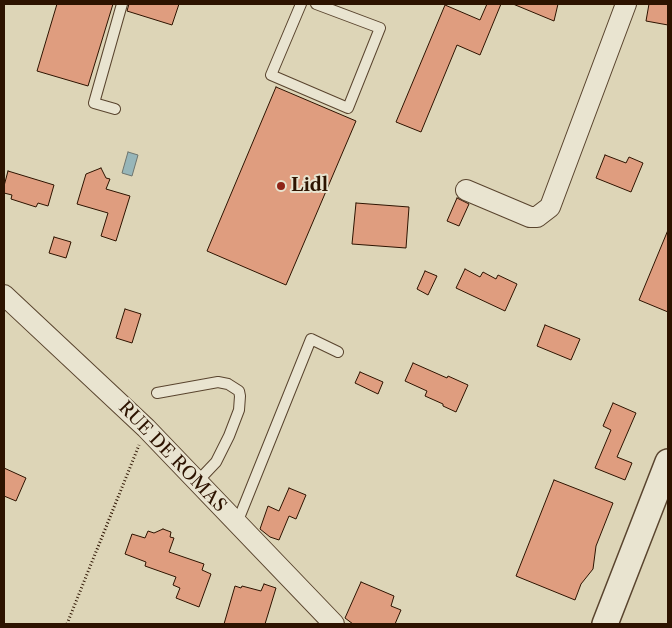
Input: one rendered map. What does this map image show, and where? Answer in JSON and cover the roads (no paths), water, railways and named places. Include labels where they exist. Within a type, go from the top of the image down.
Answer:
[{"type":"street","points":[[466,190],[530,217],[536,217],[550,207],[626,4]]},
{"type":"street","name":"RUE DE ROMAS","points":[[4,295],[146,428],[334,624]]},
{"type":"street","points":[[605,624],[668,462]]},
{"type":"lane","points":[[115,109],[94,103],[122,4]]},
{"type":"lane","points":[[301,4],[271,75],[348,108],[380,28],[316,4]]},
{"type":"lane","points":[[236,523],[311,339],[338,352]]},
{"type":"lane","points":[[157,393],[218,382],[228,384],[239,391],[239,410],[229,436],[216,462],[197,482]]},
{"type":"water","points":[[128,152],[138,155],[132,176],[122,173]]},
{"type":"place","name":"Lidl","points":[[281,186]]}]
